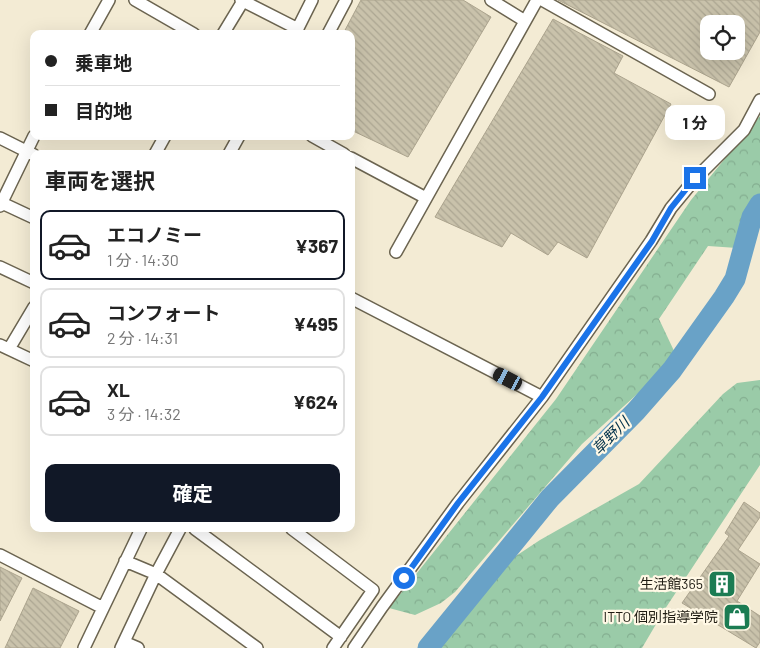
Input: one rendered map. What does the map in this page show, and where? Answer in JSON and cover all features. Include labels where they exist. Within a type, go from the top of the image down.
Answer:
[{"type":"street","points":[[92,30],[109,0]]},
{"type":"street","points":[[135,0],[187,30]]},
{"type":"street","points":[[297,30],[312,0]]},
{"type":"street","points":[[330,30],[346,0]]},
{"type":"street","points":[[491,0],[525,21]]},
{"type":"street","points":[[396,252],[537,0]]},
{"type":"street","points":[[542,0],[708,94]]},
{"type":"street","points":[[225,30],[242,1],[295,30]]},
{"type":"street","points":[[354,648],[458,503],[542,397],[652,241],[671,208],[695,178],[744,130],[760,100]]},
{"type":"street","points":[[0,138],[30,153],[1,204],[30,216]]},
{"type":"street","points":[[319,140],[337,150]]},
{"type":"street","points":[[355,160],[426,198]]},
{"type":"street","points":[[0,267],[30,281]]},
{"type":"street","points":[[355,300],[542,397]]},
{"type":"street","points":[[30,312],[4,347],[30,359]]},
{"type":"street","points":[[84,648],[140,532]]},
{"type":"street","points":[[138,648],[123,645],[156,574],[178,532]]},
{"type":"street","points":[[199,532],[341,638]]},
{"type":"street","points":[[296,532],[373,590],[333,648]]},
{"type":"street","points":[[0,555],[103,608]]},
{"type":"street","points":[[125,562],[156,574],[257,648]]},
{"type":"green space","points":[[760,116],[760,218],[737,248],[708,246],[659,319],[675,353],[666,368],[582,444],[455,592],[441,603],[415,615],[389,608],[556,399],[691,200]]},
{"type":"green space","points":[[760,380],[760,465],[665,609],[642,648],[440,648],[498,568],[540,540],[639,484],[723,394],[737,383]]},
{"type":"building","points":[[361,0],[463,0],[491,17],[408,157],[355,132],[355,30],[345,30]]},
{"type":"building","points":[[558,0],[760,0],[760,32],[745,59],[745,15],[700,15],[700,60],[744,60],[729,87]]},
{"type":"building","points":[[553,19],[623,56],[614,73],[671,104],[587,258],[558,242],[548,255],[511,233],[502,247],[435,217]]},
{"type":"building","name":"生活館365","points":[[744,502],[760,513],[760,517],[738,550],[760,564],[737,601],[760,616],[760,642],[756,648],[682,603],[729,536],[725,533]]},
{"type":"building","points":[[0,567],[22,578],[0,621]]},
{"type":"building","points":[[33,588],[79,611],[60,648],[5,648]]},
{"type":"waterway","name":"草野川","points":[[428,648],[550,498],[636,411],[672,370],[735,279],[752,217],[760,204]]},
{"type":"place","name":"生活館365","points":[[722,584]]},
{"type":"place","name":"ITTO 個別指導学院","points":[[737,617]]},
{"type":"route","points":[[404,578],[458,503],[542,397],[652,241],[671,208],[695,178]]}]
